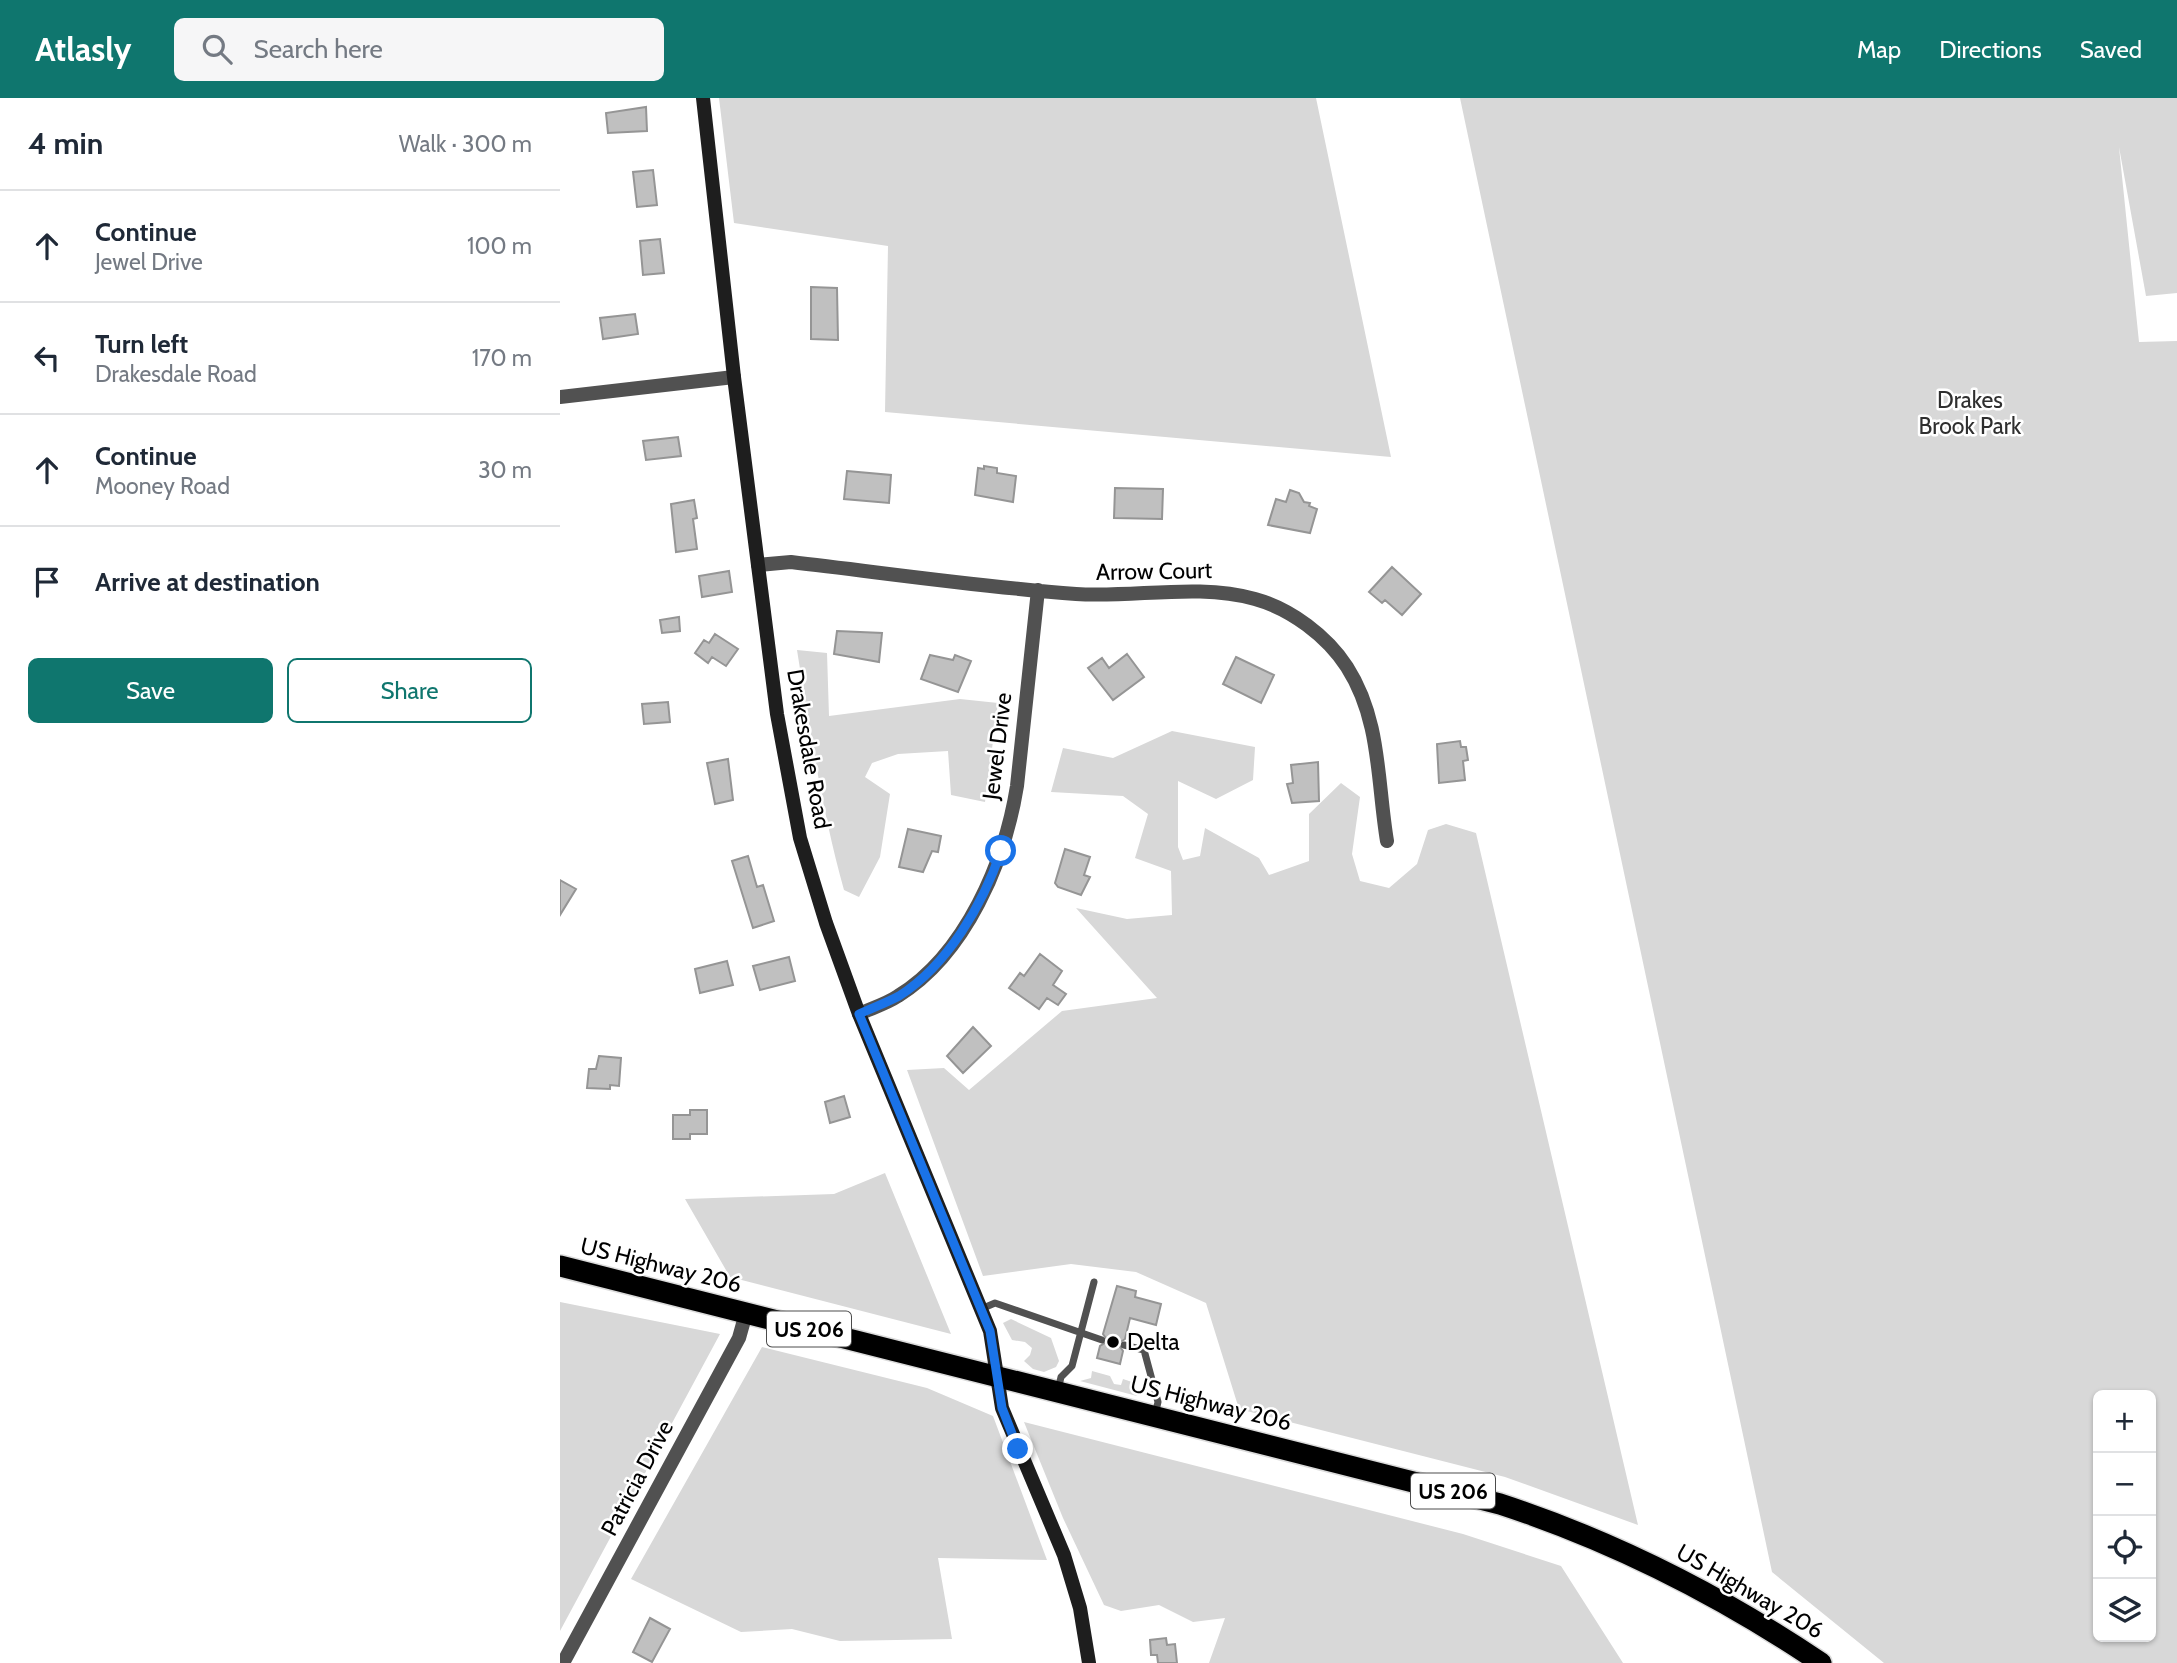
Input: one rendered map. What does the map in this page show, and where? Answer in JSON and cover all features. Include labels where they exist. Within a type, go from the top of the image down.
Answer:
[{"type":"highway","name":"US Highway 206","points":[[560,1266],[1469,1495],[1581,1532],[1708,1592],[1821,1663]]},
{"type":"main road","name":"Drakesdale Road","points":[[703,98],[734,377],[778,724],[794,809],[814,886],[859,1014],[992,1338],[1008,1423],[1073,1581],[1089,1663]]},
{"type":"street","points":[[560,397],[734,377]]},
{"type":"street","name":"Arrow Court","points":[[758,565],[791,562],[1038,590],[1108,595],[1220,592],[1269,604],[1310,628],[1341,659],[1366,705],[1375,734],[1387,841]]},
{"type":"street","name":"Jewel Drive","points":[[859,1014],[900,995],[941,957],[971,915],[997,862],[1017,786],[1038,590]]},
{"type":"street","name":"Patricia Drive","points":[[563,1663],[739,1338],[746,1313]]},
{"type":"lane","points":[[1057,1391],[1061,1377],[1072,1366],[1094,1282]]},
{"type":"lane","points":[[981,1309],[995,1303],[1102,1340]]},
{"type":"lane","points":[[1124,1345],[1144,1350],[1158,1402],[1154,1415]]},
{"type":"green space","points":[[719,98],[1316,98],[1391,457],[885,412],[888,246],[734,223]]},
{"type":"green space","name":"Drakes Brook Park","points":[[1460,98],[2177,98],[2177,293],[2146,296],[2119,147],[2139,342],[2177,341],[2177,1663],[1884,1663],[1772,1572]]},
{"type":"green space","points":[[797,650],[827,653],[829,716],[960,699],[998,703],[985,802],[951,795],[948,751],[898,754],[872,763],[865,777],[890,794],[880,857],[859,897],[844,890],[836,860],[817,771]]},
{"type":"green space","points":[[1172,731],[1255,747],[1253,780],[1216,799],[1178,781],[1178,847],[1183,860],[1200,856],[1205,828],[1259,858],[1269,875],[1309,861],[1309,814],[1341,783],[1360,797],[1352,854],[1360,881],[1389,888],[1417,864],[1428,830],[1446,824],[1476,833],[1638,1525],[1505,1477],[1239,1409],[1206,1303],[1136,1272],[1071,1264],[983,1276],[907,1070],[944,1068],[969,1090],[1062,1011],[1157,998],[1076,908],[1127,919],[1172,915],[1171,871],[1135,858],[1148,814],[1123,796],[1051,792],[1063,748],[1113,758]]},
{"type":"green space","points":[[885,1173],[951,1334],[730,1277],[685,1199],[834,1194]]},
{"type":"green space","points":[[560,1302],[720,1334],[560,1631]]},
{"type":"green space","points":[[1011,1319],[1051,1338],[1059,1361],[1056,1367],[1044,1372],[1033,1369],[1024,1361],[1032,1348],[1025,1342],[1012,1340],[1003,1323]]},
{"type":"green space","points":[[762,1347],[927,1388],[993,1416],[1047,1560],[938,1558],[952,1639],[840,1641],[792,1629],[741,1632],[631,1579]]},
{"type":"green space","points":[[1092,1371],[1110,1376],[1114,1384],[1121,1385],[1123,1379],[1132,1382],[1137,1396],[1080,1381],[1091,1378]]},
{"type":"green space","points":[[1024,1422],[1463,1534],[1561,1566],[1623,1663],[1209,1663],[1225,1618],[1193,1622],[1159,1605],[1121,1611],[1104,1605],[1063,1518]]},
{"type":"building","points":[[646,107],[647,131],[608,133],[606,113]]},
{"type":"building","points":[[653,170],[657,205],[637,207],[633,172]]},
{"type":"building","points":[[660,239],[664,273],[643,275],[640,241]]},
{"type":"building","points":[[811,287],[837,288],[838,340],[811,339]]},
{"type":"building","points":[[635,314],[638,334],[603,339],[600,318]]},
{"type":"building","points":[[678,437],[681,456],[646,460],[643,441]]},
{"type":"building","points":[[984,466],[997,468],[997,473],[1016,476],[1013,502],[975,495],[978,468],[984,469]]},
{"type":"building","points":[[847,471],[891,475],[889,503],[844,499]]},
{"type":"building","points":[[1115,488],[1163,489],[1162,519],[1114,518]]},
{"type":"building","points":[[1290,490],[1299,493],[1304,502],[1317,509],[1310,533],[1268,525],[1276,499],[1286,502]]},
{"type":"building","points":[[694,500],[697,518],[693,519],[697,549],[676,552],[671,504]]},
{"type":"building","points":[[1392,567],[1421,594],[1402,615],[1385,600],[1382,603],[1369,592]]},
{"type":"building","points":[[729,571],[732,592],[702,597],[699,576]]},
{"type":"building","points":[[679,617],[680,631],[662,633],[660,620]]},
{"type":"building","points":[[837,631],[882,633],[879,662],[834,654]]},
{"type":"building","points":[[715,634],[738,649],[726,666],[712,657],[708,663],[695,653],[704,640],[709,643]]},
{"type":"building","points":[[1127,654],[1144,677],[1113,700],[1088,668],[1102,658],[1109,668]]},
{"type":"building","points":[[930,655],[953,660],[955,655],[971,661],[958,692],[921,679]]},
{"type":"building","points":[[1236,657],[1274,675],[1261,703],[1223,684]]},
{"type":"building","points":[[668,702],[670,722],[644,724],[642,704]]},
{"type":"building","points":[[1460,741],[1461,747],[1466,747],[1468,760],[1463,761],[1465,780],[1439,783],[1437,744]]},
{"type":"building","points":[[728,759],[733,800],[715,804],[707,763]]},
{"type":"building","points":[[1318,762],[1319,801],[1292,803],[1287,784],[1293,783],[1291,765]]},
{"type":"building","points":[[908,829],[941,836],[938,852],[932,851],[923,872],[899,867]]},
{"type":"building","points":[[1065,849],[1090,857],[1084,875],[1090,877],[1081,895],[1058,887],[1055,883]]},
{"type":"building","points":[[748,856],[757,887],[763,885],[774,921],[753,928],[732,861]]},
{"type":"building","points":[[560,880],[576,889],[560,915]]},
{"type":"building","points":[[1040,954],[1062,971],[1053,985],[1066,994],[1058,1005],[1047,998],[1039,1009],[1009,988],[1020,973],[1024,976]]},
{"type":"building","points":[[789,957],[795,981],[760,990],[753,966]]},
{"type":"building","points":[[727,961],[733,985],[700,993],[695,969]]},
{"type":"building","points":[[973,1027],[991,1046],[963,1073],[947,1056]]},
{"type":"building","points":[[599,1056],[621,1058],[619,1086],[610,1085],[610,1089],[587,1088],[589,1069],[596,1069]]},
{"type":"building","points":[[844,1096],[850,1117],[830,1123],[825,1102]]},
{"type":"building","points":[[690,1110],[707,1110],[707,1134],[690,1134],[690,1139],[673,1139],[673,1115],[690,1115]]},
{"type":"building","points":[[1117,1286],[1136,1291],[1135,1297],[1161,1304],[1156,1325],[1130,1318],[1125,1339],[1118,1344],[1123,1351],[1120,1364],[1097,1358],[1100,1346],[1108,1341],[1103,1334]]},
{"type":"building","points":[[650,1618],[670,1629],[652,1662],[633,1652]]},
{"type":"building","points":[[1166,1638],[1167,1645],[1175,1644],[1177,1663],[1158,1663],[1157,1655],[1151,1655],[1150,1640]]},
{"type":"place","name":"Delta","points":[[1113,1342]]},
{"type":"route","points":[[1001,851],[975,908],[941,957],[900,995],[859,1014],[990,1331],[1002,1408],[1018,1449]]}]
